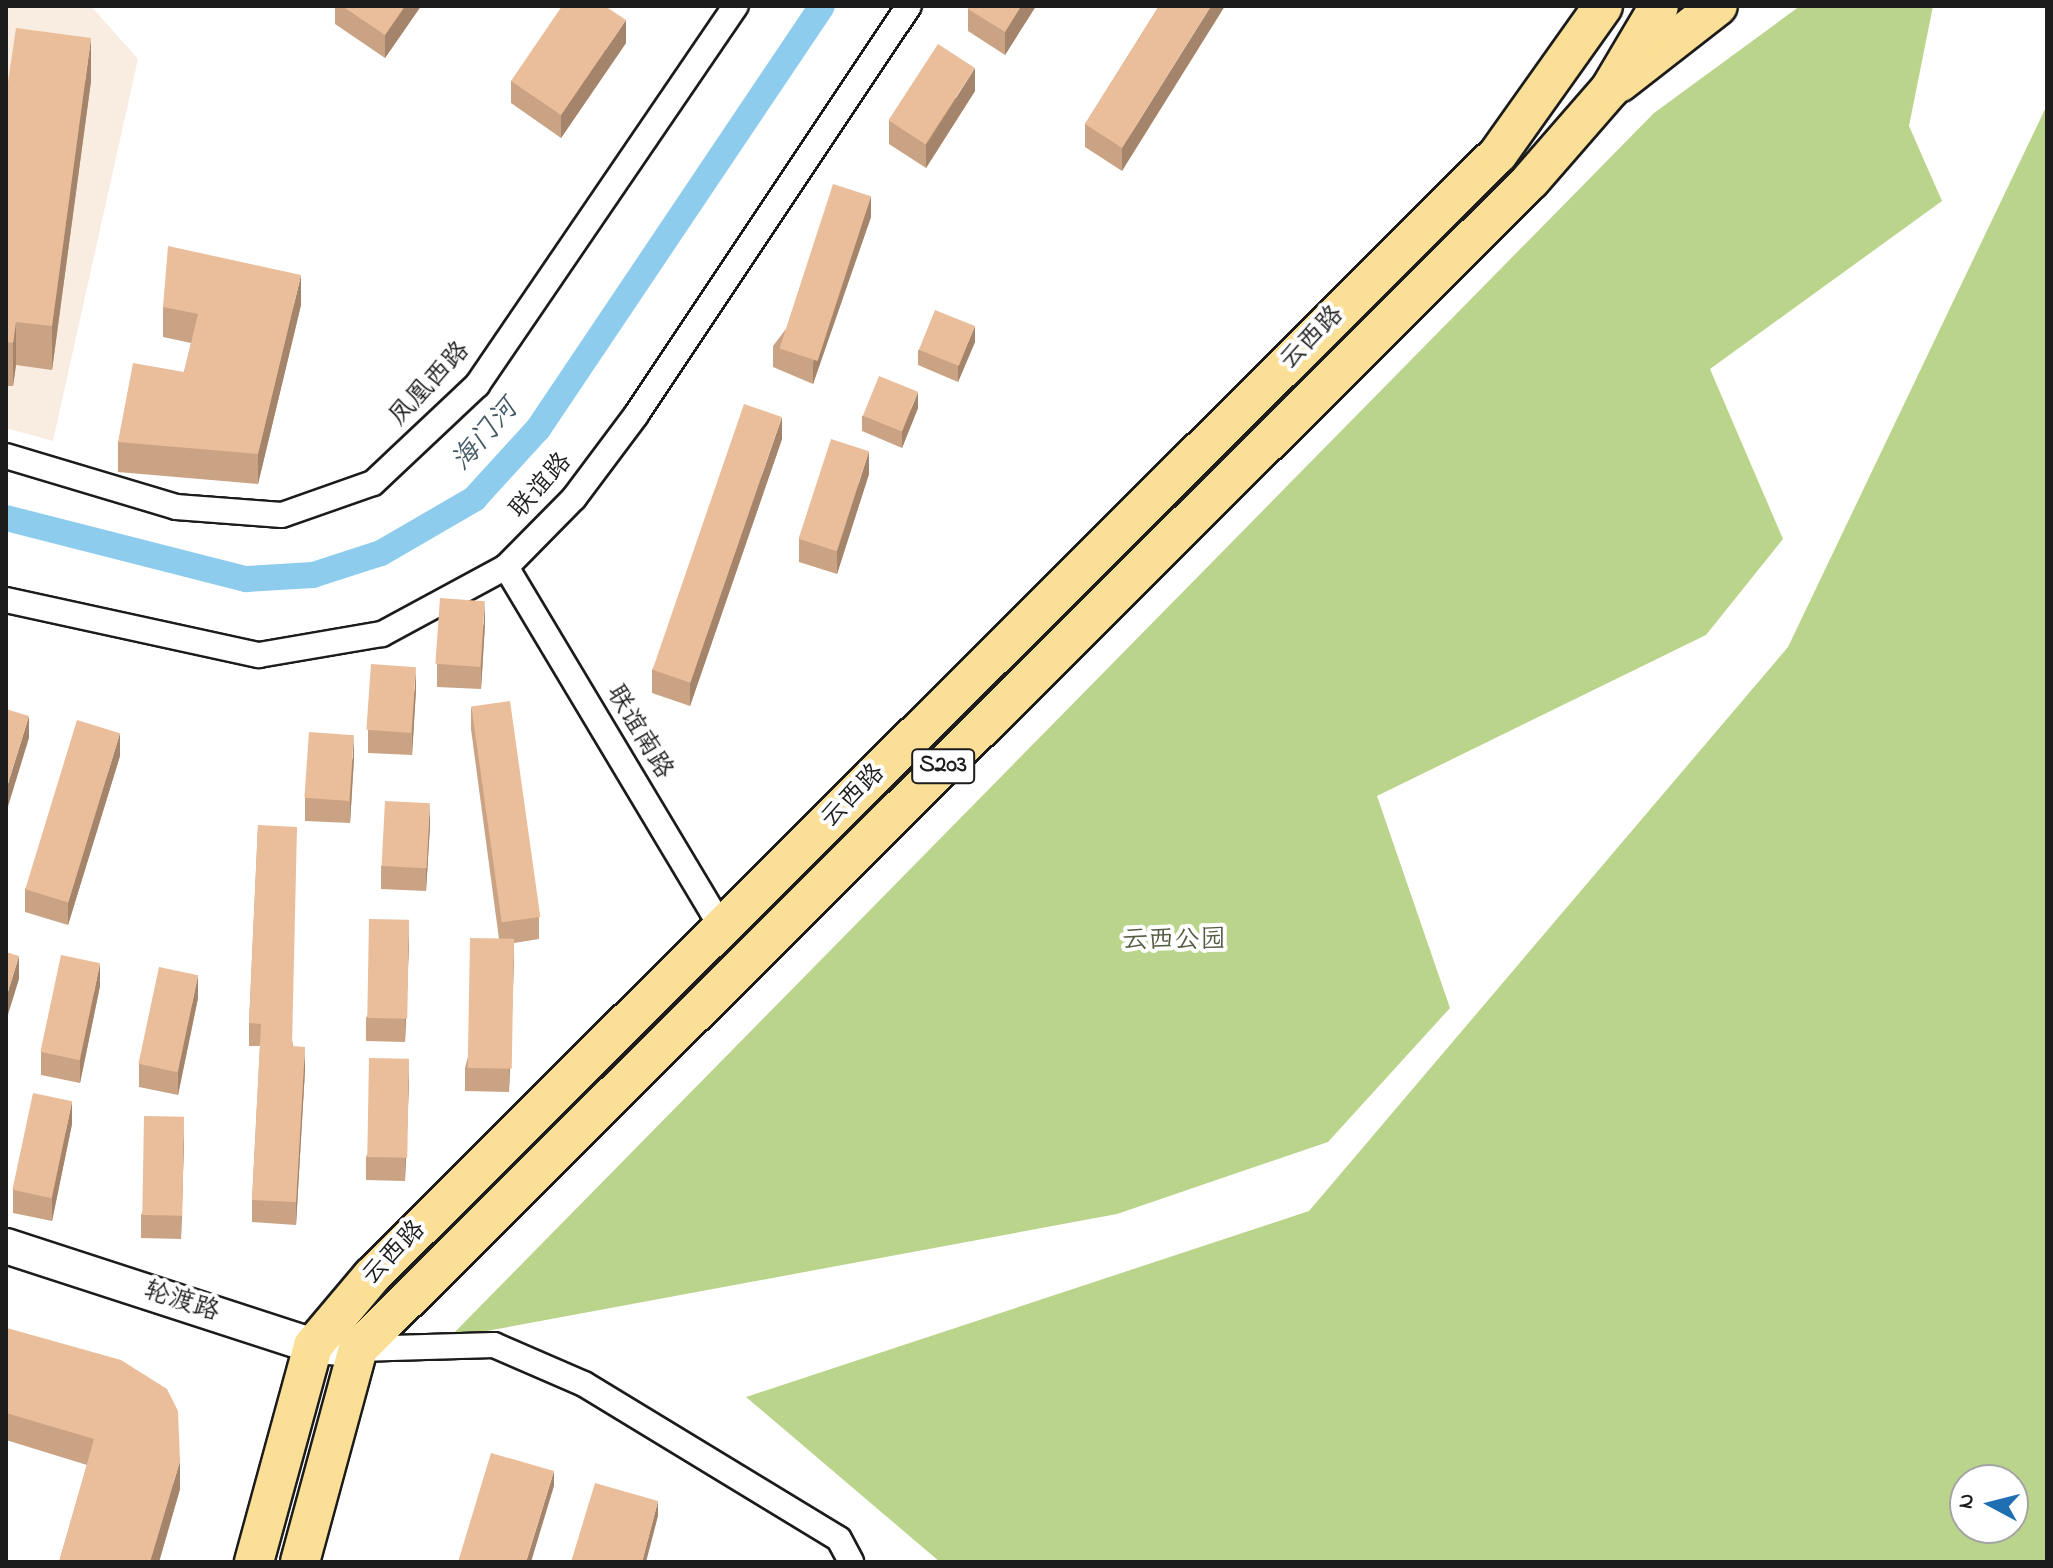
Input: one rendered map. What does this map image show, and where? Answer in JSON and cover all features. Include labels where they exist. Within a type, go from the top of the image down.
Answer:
[{"type":"main road","points":[[1559,67],[1571,6]]},
{"type":"main road","name":"云西路","points":[[254,1562],[313,1346],[372,1276],[1498,154],[1603,6]]},
{"type":"main road","name":"云西路","points":[[300,1562],[358,1349],[1530,181],[1610,89],[1659,6]]},
{"type":"main road","name":"云西路","points":[[1610,89],[1718,6]]},
{"type":"main road","name":"轮渡路","points":[[6,1246],[313,1346],[358,1349]]},
{"type":"street","name":"凤凰西路","points":[[6,456],[176,507],[282,515],[373,483],[477,385],[736,6]]},
{"type":"street","name":"联谊路","points":[[6,600],[259,655],[382,634],[506,567],[574,498],[636,415],[909,6]]},
{"type":"street","name":"联谊南路","points":[[506,567],[722,928]]},
{"type":"street","points":[[358,1349],[494,1345],[584,1384],[839,1539],[851,1562]]},
{"type":"shaded area","points":[[6,6],[91,6],[138,59],[53,441],[6,428]]},
{"type":"green space","name":"云西公园","points":[[1800,6],[1933,6],[1909,126],[1942,201],[1710,369],[1783,539],[1706,635],[1377,796],[1450,1008],[1328,1142],[1117,1214],[449,1338],[1654,113]]},
{"type":"green space","points":[[2047,105],[2047,1562],[940,1562],[746,1397],[1309,1211],[1788,647]]},
{"type":"building","points":[[342,6],[405,6],[385,35]]},
{"type":"building","points":[[562,6],[605,6],[626,20],[561,115],[511,81]]},
{"type":"building","points":[[969,6],[1021,6],[1005,32],[968,9]]},
{"type":"building","points":[[1159,6],[1211,6],[1122,148],[1085,124]]},
{"type":"building","points":[[16,28],[91,38],[52,326],[16,322],[13,343],[6,342],[6,89]]},
{"type":"building","points":[[938,44],[975,68],[925,144],[888,120]]},
{"type":"building","points":[[833,184],[871,196],[818,361],[780,349]]},
{"type":"building","points":[[168,246],[301,275],[258,454],[118,442],[133,363],[184,372],[198,314],[163,307]]},
{"type":"building","points":[[935,310],[975,326],[959,366],[919,350]]},
{"type":"building","points":[[879,376],[918,392],[902,432],[863,416]]},
{"type":"building","points":[[744,404],[782,417],[690,683],[653,670]]},
{"type":"building","points":[[831,439],[869,451],[837,551],[799,539]]},
{"type":"building","points":[[440,598],[485,601],[480,667],[435,664]]},
{"type":"building","points":[[371,664],[416,667],[411,733],[366,730]]},
{"type":"building","points":[[510,701],[540,917],[502,922],[471,706]]},
{"type":"building","points":[[6,709],[29,716],[6,790]]},
{"type":"building","points":[[77,720],[120,733],[68,902],[25,889]]},
{"type":"building","points":[[309,732],[354,735],[349,801],[304,798]]},
{"type":"building","points":[[385,801],[430,803],[427,868],[382,866]]},
{"type":"building","points":[[258,825],[297,827],[292,1046],[305,1047],[296,1202],[252,1200],[261,1024],[249,1023]]},
{"type":"building","points":[[369,919],[409,920],[407,1019],[367,1018]]},
{"type":"building","points":[[470,938],[514,939],[512,1069],[468,1068]]},
{"type":"building","points":[[6,952],[19,956],[6,998]]},
{"type":"building","points":[[61,955],[100,963],[80,1060],[40,1052]]},
{"type":"building","points":[[159,967],[198,975],[178,1072],[138,1064]]},
{"type":"building","points":[[369,1058],[409,1059],[407,1158],[367,1157]]},
{"type":"building","points":[[33,1093],[72,1101],[52,1198],[12,1190]]},
{"type":"building","points":[[144,1116],[184,1117],[182,1216],[142,1215]]},
{"type":"building","points":[[7,1328],[121,1360],[167,1389],[178,1411],[180,1461],[150,1562],[59,1562],[94,1439],[6,1413]]},
{"type":"building","points":[[491,1453],[554,1471],[526,1562],[458,1562]]},
{"type":"building","points":[[595,1483],[658,1501],[642,1562],[571,1562]]},
{"type":"waterway","name":"海门河","points":[[6,518],[246,579],[313,575],[381,553],[474,499],[538,429],[822,6]]}]
